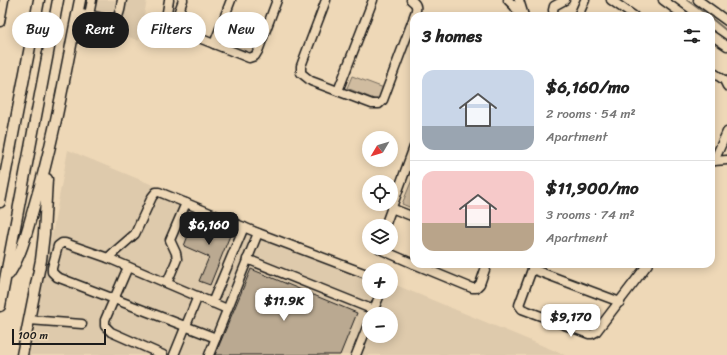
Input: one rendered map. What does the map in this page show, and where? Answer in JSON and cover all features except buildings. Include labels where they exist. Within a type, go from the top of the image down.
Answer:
[{"type":"main road","points":[[0,202],[39,0]]},
{"type":"main road","points":[[0,306],[58,0]]},
{"type":"main road","points":[[77,12],[80,0]]},
{"type":"main road","points":[[5,280],[19,256],[48,161],[72,38]]},
{"type":"main road","points":[[22,355],[41,260],[48,161]]},
{"type":"street","points":[[0,22],[4,0]]},
{"type":"street","points":[[90,12],[92,0]]},
{"type":"street","points":[[119,12],[122,0]]},
{"type":"street","points":[[167,12],[169,0]]},
{"type":"street","points":[[179,12],[183,0]]},
{"type":"street","points":[[226,12],[231,0]]},
{"type":"street","points":[[269,21],[277,0]]},
{"type":"street","points":[[326,0],[301,66],[301,73],[310,81],[372,104],[379,104],[385,96],[410,27]]},
{"type":"street","points":[[338,91],[373,0]]},
{"type":"street","points":[[411,0],[416,4],[415,12]]},
{"type":"street","points":[[508,0],[521,12]]},
{"type":"street","points":[[519,0],[522,12]]},
{"type":"street","points":[[523,12],[525,0]]},
{"type":"street","points":[[553,12],[554,6],[565,0]]},
{"type":"street","points":[[580,12],[585,0]]},
{"type":"street","points":[[611,0],[626,12]]},
{"type":"street","points":[[663,0],[680,12]]},
{"type":"street","points":[[698,0],[715,12]]},
{"type":"street","points":[[715,12],[727,21]]},
{"type":"street","points":[[715,38],[727,46]]},
{"type":"street","points":[[206,41],[214,44]]},
{"type":"street","points":[[224,48],[246,57],[255,56],[259,48]]},
{"type":"street","points":[[715,73],[724,80],[727,86]]},
{"type":"street","points":[[715,154],[727,132]]},
{"type":"street","points":[[715,160],[727,160]]},
{"type":"street","points":[[398,193],[410,168]]},
{"type":"street","points":[[108,258],[135,234],[152,197],[156,192],[159,192],[258,233],[362,272]]},
{"type":"street","points":[[167,283],[177,259],[170,240],[186,203]]},
{"type":"street","points":[[398,211],[410,215]]},
{"type":"street","points":[[212,303],[244,227]]},
{"type":"street","points":[[209,355],[258,233]]},
{"type":"street","points":[[216,338],[57,277],[52,272],[52,268],[58,246],[62,243],[108,258],[227,309]]},
{"type":"street","points":[[393,255],[410,262]]},
{"type":"street","points":[[247,259],[362,307]]},
{"type":"street","points":[[128,267],[105,320],[105,326],[111,332],[163,355]]},
{"type":"street","points":[[424,268],[472,288],[476,288],[480,284],[486,268]]},
{"type":"street","points":[[532,268],[519,305],[522,309],[592,334],[596,332],[620,302],[644,268]]},
{"type":"street","points":[[538,268],[620,302]]},
{"type":"street","points":[[174,355],[198,296]]},
{"type":"street","points":[[29,320],[82,324]]},
{"type":"street","points":[[356,355],[362,340]]},
{"type":"shaded area","points":[[97,0],[147,0],[145,12],[137,12],[137,40],[129,37],[129,12],[95,12]]},
{"type":"shaded area","points":[[238,48],[253,48],[251,53]]},
{"type":"shaded area","points":[[352,76],[384,88],[379,101],[347,88]]},
{"type":"shaded area","points":[[68,150],[362,271],[362,299],[398,299],[398,286],[565,355],[29,355]]},
{"type":"shaded area","points":[[410,185],[410,207],[402,204]]},
{"type":"waterway","points":[[687,0],[704,12]]},
{"type":"waterway","points":[[715,21],[727,31]]}]
